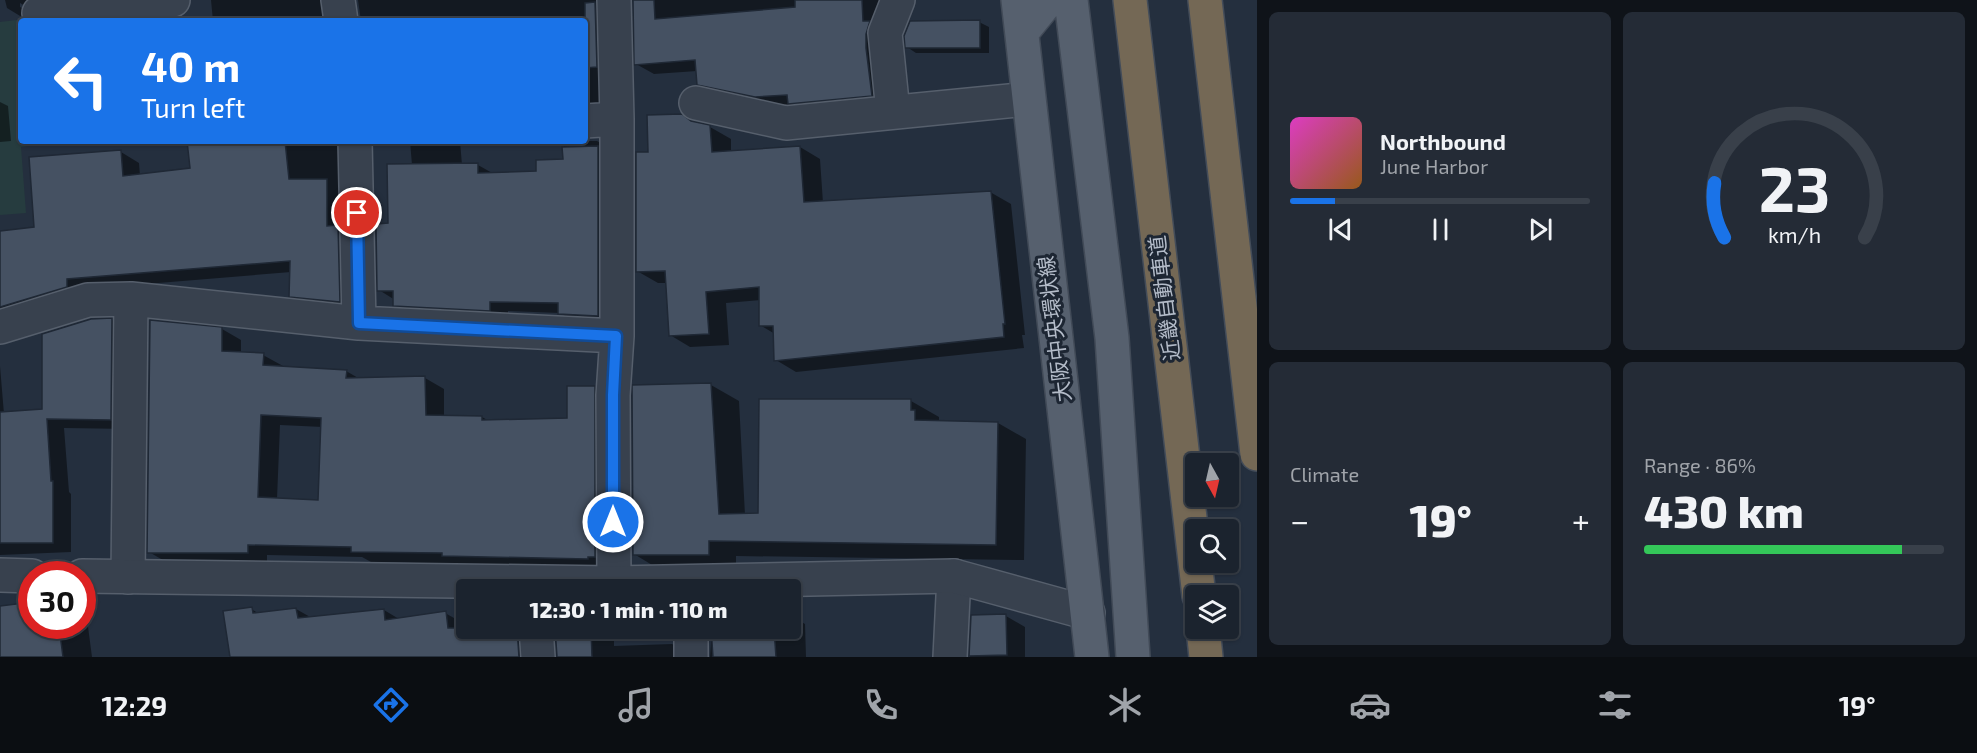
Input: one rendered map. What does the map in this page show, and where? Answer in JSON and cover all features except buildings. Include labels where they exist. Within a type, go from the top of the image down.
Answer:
[{"type":"highway","name":"近畿自動車道","points":[[1130,0],[1198,585]]},
{"type":"highway","points":[[1205,0],[1257,454]]},
{"type":"highway","points":[[1204,639],[1206,657]]},
{"type":"main road","name":"大阪中央環状線","points":[[1018,0],[1092,657]]},
{"type":"main road","points":[[1022,32],[1048,0]]},
{"type":"main road","points":[[1071,0],[1112,338],[1133,657]]},
{"type":"street","points":[[39,13],[173,0]]},
{"type":"street","points":[[338,0],[341,18]]},
{"type":"street","points":[[614,0],[601,120],[616,336],[613,395],[614,579]]},
{"type":"street","points":[[892,112],[885,33],[898,0]]},
{"type":"street","points":[[696,103],[786,123],[1028,99]]},
{"type":"street","points":[[355,144],[359,323]]},
{"type":"street","points":[[0,327],[88,300],[131,299],[359,323],[616,336]]},
{"type":"street","points":[[128,577],[131,299]]},
{"type":"street","points":[[0,575],[18,576]]},
{"type":"street","points":[[96,576],[456,583]]},
{"type":"street","points":[[950,657],[954,576]]},
{"type":"street","points":[[801,581],[954,576],[1088,613]]},
{"type":"street","points":[[537,639],[538,657]]},
{"type":"street","points":[[691,639],[691,657]]},
{"type":"green space","points":[[18,20],[18,144],[46,144],[21,147],[26,213],[0,215],[0,22]]},
{"type":"route","points":[[357,213],[359,323],[616,336],[613,395],[613,522]]}]
